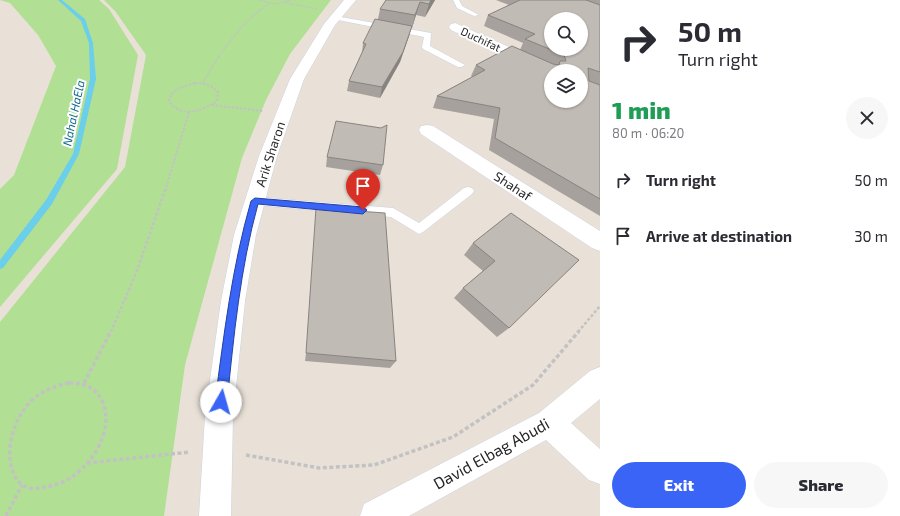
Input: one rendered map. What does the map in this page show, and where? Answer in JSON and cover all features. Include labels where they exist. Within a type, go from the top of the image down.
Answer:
[{"type":"street","name":"Arik Sharon","points":[[216,516],[220,416],[233,301],[245,235],[268,156],[297,79],[317,43],[342,10]]},
{"type":"street","name":"Duchifat","points":[[455,27],[544,68]]},
{"type":"street","name":"Shahaf","points":[[426,130],[600,242]]},
{"type":"street","name":"David Elbag Abudi","points":[[376,516],[549,423],[600,381]]},
{"type":"street","points":[[549,423],[600,469]]},
{"type":"lane","points":[[456,0],[459,7],[476,15]]},
{"type":"lane","points":[[342,10],[428,35],[426,47],[461,65]]},
{"type":"lane","points":[[255,201],[394,213],[419,229],[468,191]]},
{"type":"path","points":[[259,0],[268,4],[286,3],[311,9],[342,10]]},
{"type":"path","points":[[286,3],[291,0]]},
{"type":"path","points":[[203,83],[226,43],[248,19],[268,4]]},
{"type":"path","points":[[203,83],[210,85],[218,92],[217,101],[212,105],[198,111],[189,112],[174,109],[168,100],[169,95],[179,87],[203,83]]},
{"type":"path","points":[[212,105],[284,113]]},
{"type":"path","points":[[84,383],[116,319],[147,244],[189,112]]},
{"type":"path","points":[[87,463],[218,449],[319,468],[374,465],[453,437],[533,385],[600,306]]},
{"type":"path","points":[[5,455],[6,444],[12,426],[24,409],[38,396],[54,386],[69,382],[84,383],[95,389],[103,400],[107,413],[105,429],[99,447],[87,463],[72,477],[55,486],[37,489],[22,485],[10,476],[5,461]]},
{"type":"path","points":[[6,516],[22,485]]},
{"type":"green space","points":[[0,0],[99,0],[109,9],[138,55],[117,169],[0,307],[0,189],[14,175],[56,66],[38,35],[10,3]]},
{"type":"green space","points":[[104,0],[331,0],[290,54],[266,100],[242,158],[185,365],[164,516],[0,516],[0,322],[125,167],[146,55],[115,11]]},
{"type":"building","points":[[386,0],[431,0],[429,4],[420,2],[415,15],[380,9]]},
{"type":"building","points":[[520,0],[586,0],[600,5],[600,72],[588,68],[588,64],[559,64],[560,61],[566,61],[564,56],[588,56],[588,12],[544,12],[544,47],[525,39],[535,34],[488,15]]},
{"type":"building","points":[[375,19],[412,26],[403,52],[382,87],[349,81],[366,44],[363,43]]},
{"type":"building","points":[[512,46],[553,64],[544,64],[544,108],[588,108],[588,68],[589,81],[600,85],[600,199],[495,138],[500,108],[437,96],[485,70],[476,65]]},
{"type":"building","points":[[336,121],[381,128],[387,125],[383,165],[327,157]]},
{"type":"building","points":[[316,208],[385,213],[396,361],[306,353]]},
{"type":"building","points":[[511,213],[579,260],[509,328],[463,288],[495,261],[473,243]]},
{"type":"waterway","name":"Nahal HaEla","points":[[0,266],[49,202],[76,154],[93,79],[91,43],[83,20],[60,0]]},
{"type":"route","points":[[221,402],[233,301],[245,235],[255,201],[363,210]]}]
